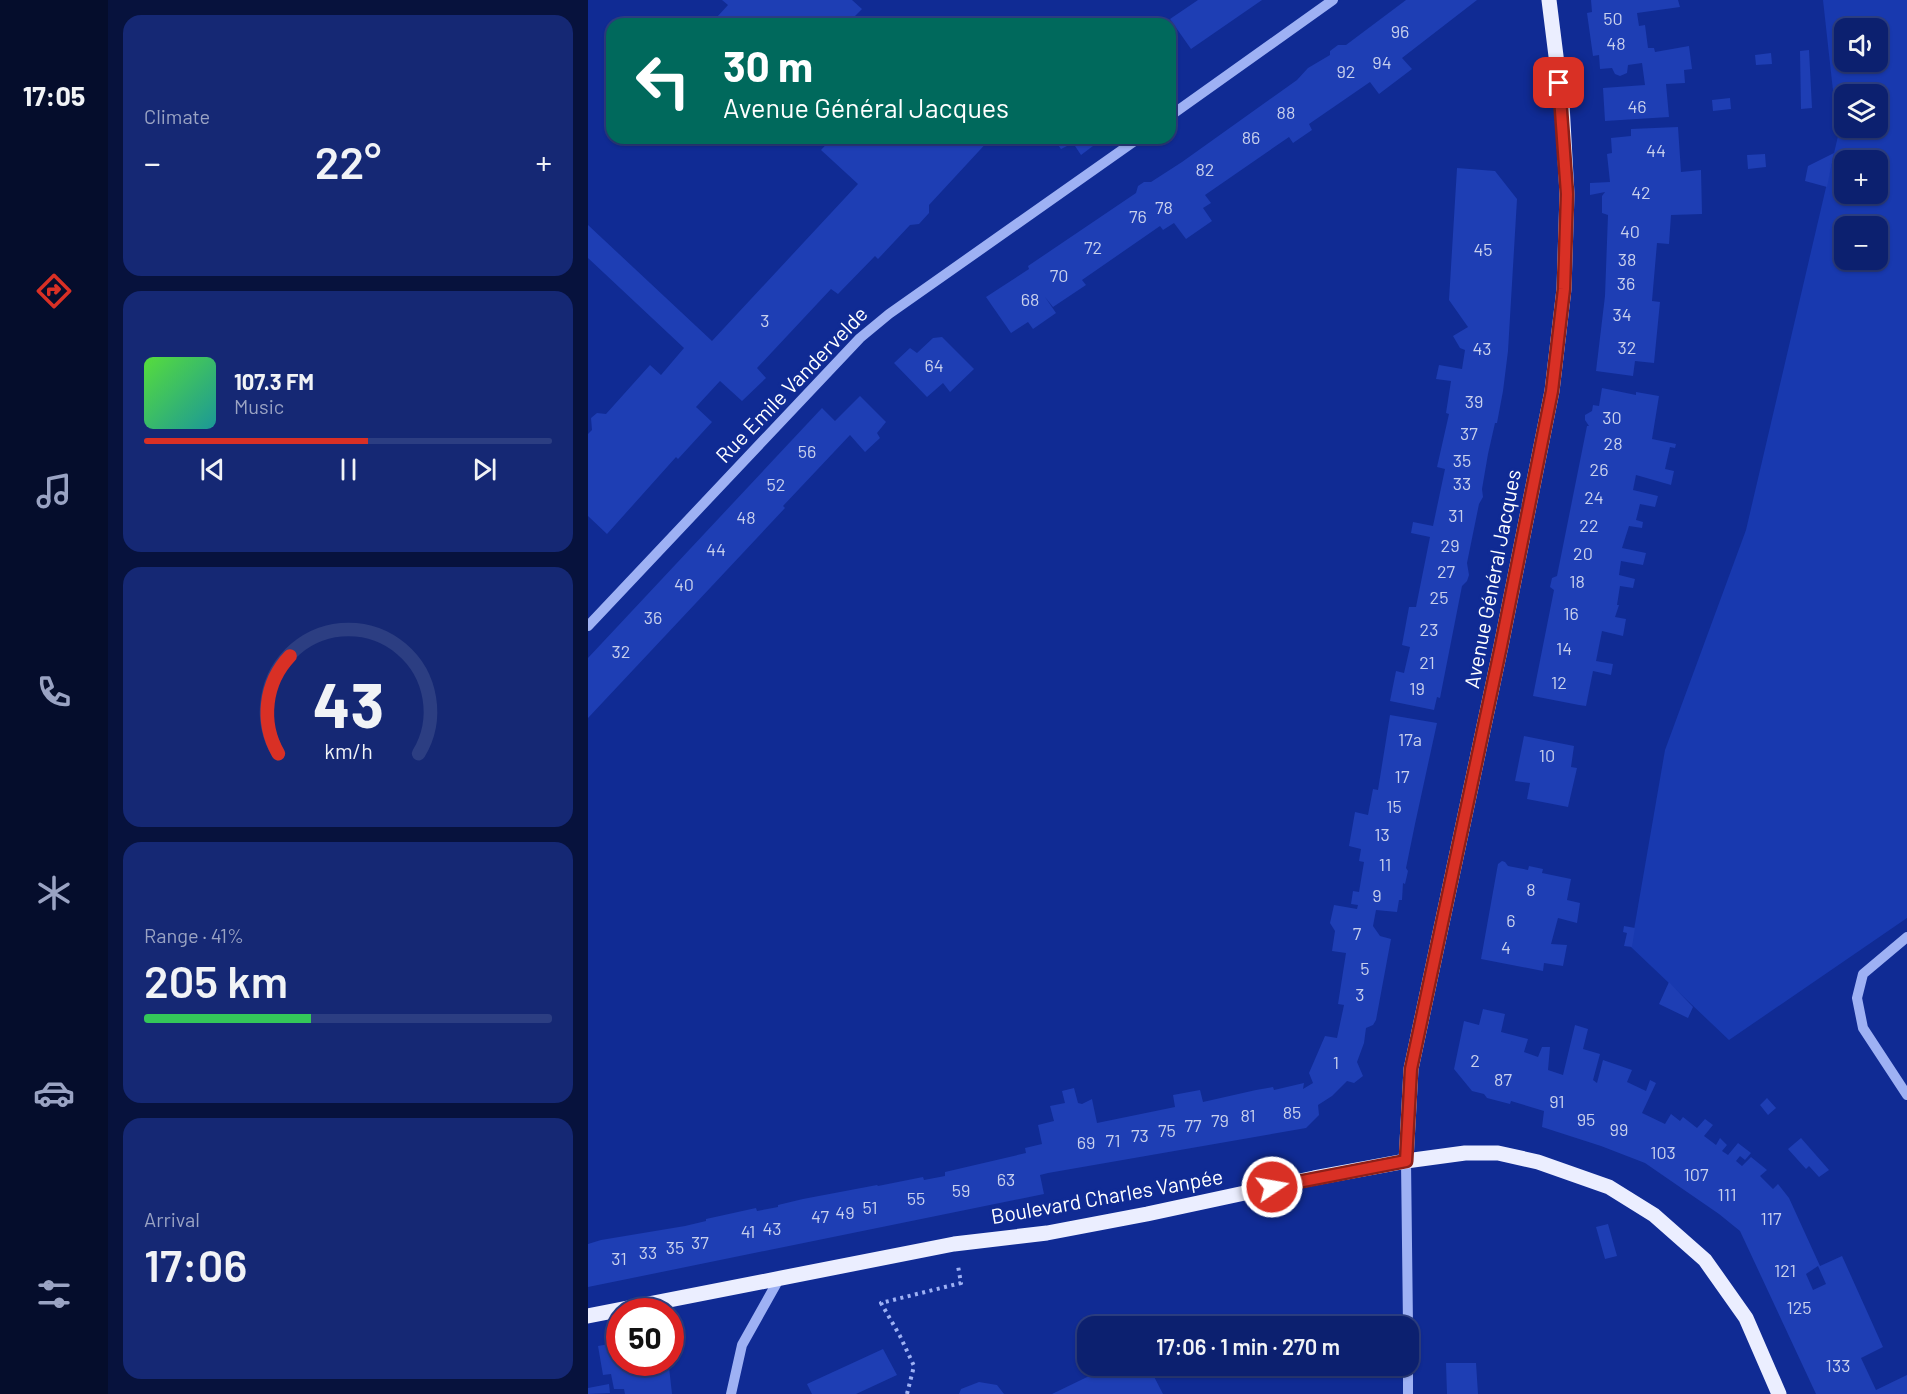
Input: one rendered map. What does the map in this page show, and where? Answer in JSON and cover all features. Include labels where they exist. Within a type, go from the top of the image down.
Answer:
[{"type":"main road","name":"Avenue Général Jacques","points":[[1406,1161],[1411,1069],[1501,646],[1552,391],[1564,289],[1567,194],[1562,104],[1550,0]]},
{"type":"main road","name":"Boulevard Charles Vanpée","points":[[588,1316],[954,1244],[1047,1233],[1406,1161],[1465,1153],[1498,1153],[1538,1162],[1609,1186],[1654,1215],[1705,1260],[1746,1318],[1779,1394]]},
{"type":"street","points":[[1176,112],[1333,0]]},
{"type":"street","name":"Rue Emile Vandervelde","points":[[588,626],[860,338],[889,314],[1130,144]]},
{"type":"street","points":[[1907,937],[1863,974],[1857,998],[1863,1028],[1907,1095]]},
{"type":"street","points":[[1406,1161],[1408,1316]]},
{"type":"street","points":[[731,1394],[742,1344],[779,1279]]},
{"type":"street","points":[[1408,1376],[1408,1394]]},
{"type":"path","points":[[907,1394],[914,1366],[881,1303],[961,1282]]},
{"type":"shaded area","points":[[1823,0],[1907,0],[1907,918],[1729,1040],[1631,947],[1665,750],[1746,530],[1834,153],[1834,204],[1888,204],[1888,150],[1835,150],[1838,138],[1888,138],[1888,84],[1834,84],[1834,100]]},
{"type":"building","points":[[722,0],[852,0],[862,9],[853,18],[718,18],[728,5]]},
{"type":"building","points":[[1198,0],[1262,0],[1191,49],[1176,28],[1176,18],[1171,18]]},
{"type":"building","points":[[1406,0],[1477,0],[1402,58],[1412,69],[1379,94],[1370,82],[1309,124],[1312,130],[1293,143],[1289,137],[1205,195],[1211,203],[1203,208],[1212,221],[1186,239],[1174,223],[1163,230],[1160,226],[1082,280],[1086,285],[1053,307],[1045,297],[1056,313],[1033,329],[1028,322],[1011,333],[986,297],[1136,193],[1138,186],[1144,182],[1151,182],[1182,162],[1297,80],[1308,68],[1330,55],[1330,51],[1338,45],[1346,45]]},
{"type":"building","points":[[1591,0],[1678,0],[1680,7],[1637,13],[1639,26],[1645,25],[1648,48],[1654,48],[1655,52],[1689,46],[1692,69],[1684,70],[1685,83],[1666,84],[1669,117],[1605,121],[1603,88],[1645,85],[1642,63],[1628,65],[1627,73],[1620,76],[1615,74],[1612,68],[1600,69],[1599,55],[1593,56],[1587,13],[1592,12]]},
{"type":"building","points":[[1809,50],[1812,108],[1801,109],[1800,51]]},
{"type":"building","points":[[1771,53],[1772,64],[1756,65],[1755,55]]},
{"type":"building","points":[[1730,98],[1731,109],[1713,111],[1712,100]]},
{"type":"building","points":[[1678,127],[1681,172],[1701,170],[1702,214],[1671,215],[1669,244],[1657,243],[1652,301],[1660,302],[1654,363],[1635,361],[1633,376],[1596,371],[1605,296],[1608,215],[1602,213],[1602,196],[1605,192],[1590,195],[1590,183],[1610,182],[1607,154],[1612,153],[1611,138],[1631,136],[1631,129]]},
{"type":"building","points":[[826,144],[985,144],[929,205],[929,213],[919,224],[910,225],[878,259],[875,256],[838,294],[831,289],[757,368],[766,378],[742,401],[720,381],[696,407],[712,422],[678,459],[676,457],[607,534],[588,516],[588,434],[592,430],[591,418],[597,413],[606,414],[650,365],[661,375],[684,348],[588,258],[588,225],[712,341],[858,184],[821,150]]},
{"type":"building","points":[[1057,144],[1071,144],[1061,149]]},
{"type":"building","points":[[1074,144],[1096,144],[1081,155]]},
{"type":"building","points":[[1834,153],[1827,187],[1805,181],[1808,166]]},
{"type":"building","points":[[1765,154],[1766,167],[1748,169],[1747,155]]},
{"type":"building","points":[[1457,168],[1495,171],[1517,199],[1508,351],[1503,391],[1488,454],[1482,489],[1483,497],[1479,504],[1467,563],[1469,575],[1462,586],[1440,698],[1437,697],[1434,710],[1390,701],[1396,671],[1404,673],[1410,647],[1402,645],[1409,607],[1416,607],[1430,537],[1411,533],[1413,522],[1433,526],[1445,469],[1437,467],[1449,414],[1446,413],[1451,381],[1436,379],[1439,365],[1462,369],[1465,350],[1460,348],[1453,336],[1468,327],[1449,300]]},
{"type":"building","points":[[942,337],[974,369],[950,392],[943,383],[927,397],[894,363],[910,348],[917,353],[933,338]]},
{"type":"building","points":[[1602,388],[1636,395],[1636,392],[1659,396],[1652,439],[1676,444],[1675,448],[1670,447],[1665,469],[1674,471],[1671,485],[1636,475],[1633,490],[1658,496],[1655,507],[1640,504],[1636,520],[1643,522],[1642,528],[1629,526],[1622,548],[1646,553],[1643,565],[1621,561],[1619,575],[1635,579],[1633,588],[1620,586],[1617,605],[1619,605],[1615,617],[1626,619],[1623,636],[1602,631],[1596,661],[1613,664],[1611,675],[1593,671],[1586,706],[1533,696],[1554,590],[1550,587],[1552,578],[1557,576],[1587,426],[1589,426],[1585,415],[1592,411],[1593,405],[1599,406]]},
{"type":"building","points":[[860,396],[886,422],[877,433],[880,438],[865,452],[850,435],[783,506],[785,508],[588,718],[588,658],[822,408],[835,421]]},
{"type":"building","points":[[1390,715],[1437,723],[1406,868],[1408,871],[1397,912],[1376,910],[1373,926],[1380,936],[1391,939],[1376,1020],[1373,1025],[1366,1028],[1364,1043],[1357,1062],[1363,1076],[1354,1083],[1347,1081],[1332,1096],[1318,1105],[1319,1115],[1306,1128],[1048,1173],[1040,1175],[1044,1194],[588,1287],[588,1244],[601,1240],[685,1226],[756,1208],[757,1211],[803,1199],[877,1185],[923,1177],[924,1180],[945,1176],[945,1172],[1026,1153],[1025,1148],[1042,1144],[1038,1125],[1054,1121],[1050,1106],[1065,1103],[1062,1091],[1074,1088],[1078,1103],[1082,1104],[1092,1099],[1097,1123],[1175,1107],[1173,1095],[1200,1090],[1203,1102],[1256,1090],[1273,1087],[1274,1090],[1304,1083],[1303,1089],[1313,1083],[1309,1073],[1325,1036],[1337,1038],[1344,1005],[1338,1004],[1346,953],[1332,951],[1335,931],[1330,923],[1334,905],[1357,909],[1358,905],[1351,904],[1353,891],[1359,892],[1364,862],[1359,861],[1361,849],[1349,846],[1355,812],[1368,815],[1373,789],[1378,790]]},
{"type":"building","points":[[1524,736],[1574,746],[1571,767],[1577,768],[1568,807],[1527,799],[1530,783],[1515,781]]},
{"type":"building","points":[[1502,861],[1508,866],[1528,870],[1529,866],[1543,869],[1542,873],[1571,879],[1567,900],[1580,903],[1577,923],[1558,918],[1551,944],[1567,945],[1563,966],[1544,963],[1543,971],[1481,959],[1498,864]]},
{"type":"building","points":[[1624,926],[1635,928],[1632,947],[1624,946],[1627,933],[1623,932]]},
{"type":"building","points":[[1669,982],[1693,1007],[1688,1018],[1659,1004]]},
{"type":"building","points":[[1483,1009],[1505,1014],[1501,1032],[1528,1039],[1524,1052],[1538,1057],[1542,1047],[1550,1047],[1548,1070],[1563,1075],[1575,1025],[1588,1029],[1583,1049],[1600,1054],[1593,1080],[1597,1083],[1603,1060],[1632,1070],[1627,1082],[1646,1091],[1650,1080],[1656,1083],[1642,1113],[1665,1124],[1671,1114],[1680,1121],[1683,1117],[1697,1128],[1705,1119],[1713,1125],[1704,1136],[1716,1145],[1720,1138],[1727,1145],[1722,1151],[1728,1155],[1738,1143],[1751,1153],[1745,1160],[1740,1156],[1736,1161],[1742,1166],[1751,1157],[1767,1170],[1760,1176],[1773,1189],[1778,1184],[1789,1198],[1820,1266],[1842,1256],[1883,1347],[1861,1358],[1876,1390],[1907,1375],[1907,1394],[1816,1394],[1740,1231],[1645,1163],[1542,1127],[1544,1111],[1511,1101],[1510,1104],[1487,1098],[1484,1094],[1472,1091],[1454,1069],[1464,1021],[1479,1025]],"holes":[[[1818,1266],[1826,1284],[1813,1290],[1806,1274]]]},
{"type":"building","points":[[1767,1098],[1776,1108],[1768,1115],[1760,1105]]},
{"type":"building","points":[[1801,1138],[1829,1170],[1819,1177],[1809,1166],[1806,1169],[1788,1149]]},
{"type":"building","points":[[1608,1224],[1617,1256],[1605,1259],[1596,1227]]},
{"type":"building","points":[[606,1345],[606,1375],[603,1375],[598,1346]]},
{"type":"building","points":[[883,1349],[897,1375],[856,1394],[812,1394],[807,1384]]},
{"type":"building","points":[[1446,1363],[1476,1363],[1478,1394],[1447,1394]]},
{"type":"building","points":[[611,1376],[670,1376],[672,1394],[625,1394],[624,1389],[614,1389]]},
{"type":"building","points":[[1089,1376],[1154,1376],[1163,1394],[1052,1394]]},
{"type":"building","points":[[979,1382],[997,1385],[1004,1394],[959,1394],[961,1389]]},
{"type":"building","points":[[609,1384],[610,1393],[588,1394],[588,1388]]},
{"type":"route","points":[[1272,1187],[1406,1161],[1411,1069],[1501,646],[1552,391],[1564,289],[1567,194],[1559,83]]}]
